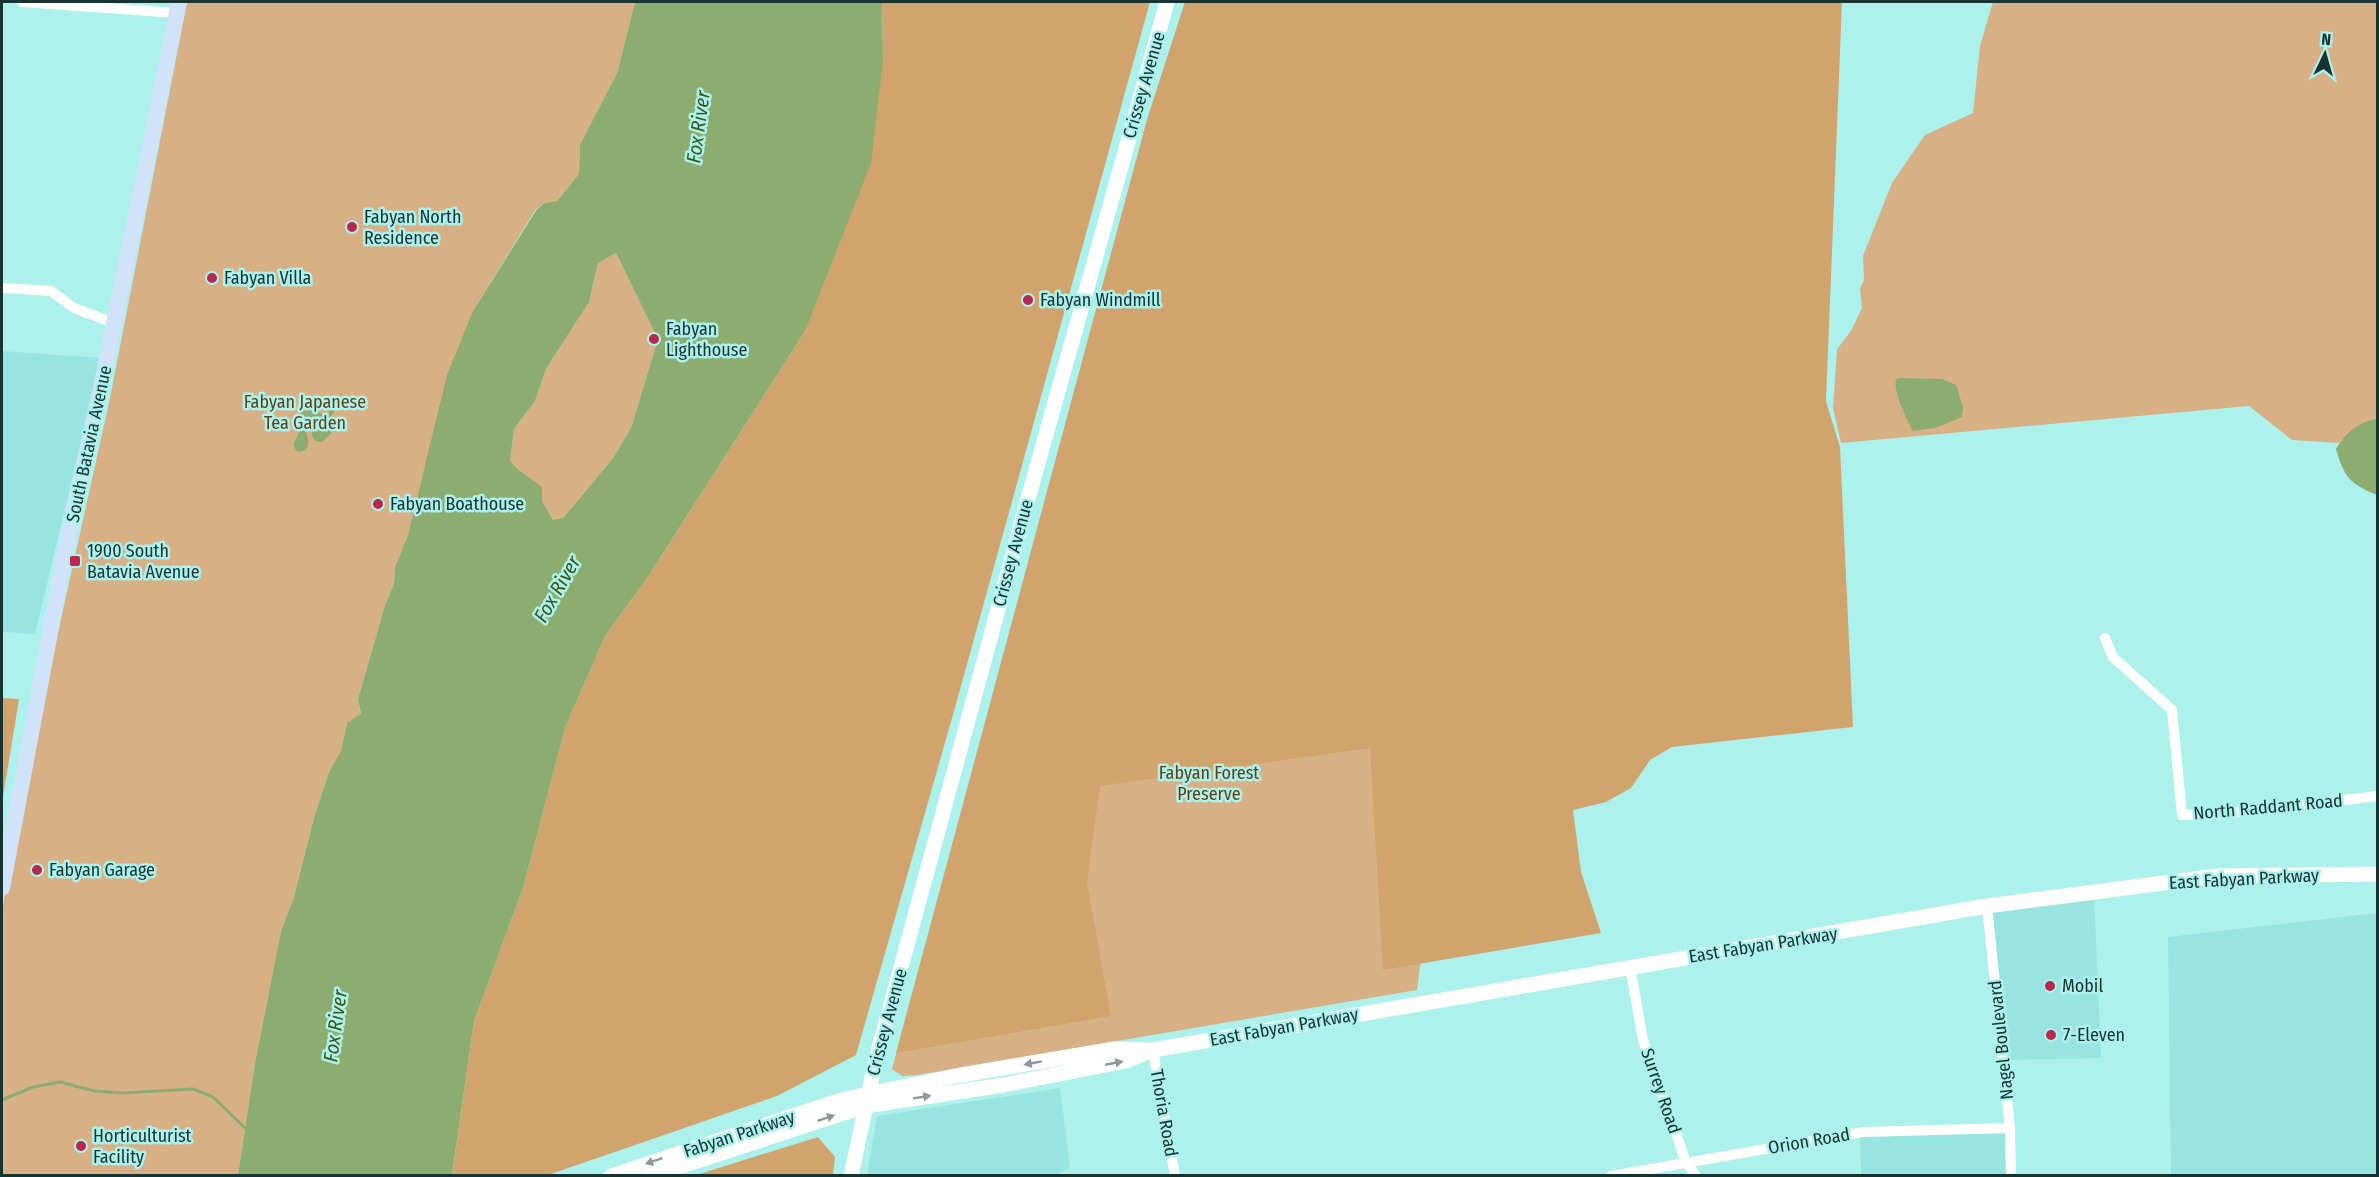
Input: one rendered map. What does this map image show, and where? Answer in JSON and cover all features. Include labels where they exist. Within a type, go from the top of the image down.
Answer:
[{"type":"main road","name":"Crissey Avenue","points":[[851,1176],[866,1100],[1026,506],[1167,2]]},
{"type":"main road","name":"South Batavia Avenue","points":[[2,888],[66,547],[178,7]]},
{"type":"main road","name":"East Fabyan Parkway","points":[[866,1100],[1003,1085],[1115,1063],[1153,1050],[1987,906],[2218,876],[2378,874]]},
{"type":"main road","name":"Fabyan Parkway","points":[[611,1176],[700,1153],[866,1100]]},
{"type":"main road","name":"Fabyan Parkway","points":[[651,1176],[700,1153]]},
{"type":"street","points":[[22,2],[178,7]]},
{"type":"street","points":[[2,288],[51,291],[74,308],[114,323]]},
{"type":"street","name":"North Raddant Road","points":[[2106,638],[2113,657],[2172,710],[2182,814],[2243,812],[2378,796]]},
{"type":"street","name":"Nagel Boulevard","points":[[1987,906],[2010,1128],[2011,1176]]},
{"type":"street","name":"Surrey Road","points":[[1630,967],[1643,1040],[1686,1162],[1696,1176]]},
{"type":"street","name":"Thoria Road","points":[[1153,1050],[1175,1176]]},
{"type":"street","name":"Orion Road","points":[[1611,1176],[1863,1132],[2010,1128]]},
{"type":"shaded area","points":[[882,2],[1150,2],[956,704],[856,1055],[777,1096],[548,1175],[452,1176],[474,1021],[523,888],[565,728],[605,636],[649,575],[805,331],[883,60]]},
{"type":"shaded area","points":[[1185,2],[1842,2],[1826,401],[1840,447],[1853,727],[1672,747],[1650,760],[1631,788],[1606,802],[1573,810],[1581,872],[1601,933],[1383,970],[1370,748],[1100,786],[1087,883],[1111,1016],[896,1053],[1147,120]]},
{"type":"shaded area","points":[[2,351],[101,358],[35,634],[2,632]]},
{"type":"shaded area","points":[[2,698],[19,699],[2,803]]},
{"type":"shaded area","points":[[2094,894],[2101,1058],[2006,1060],[1990,908]]},
{"type":"shaded area","points":[[2377,913],[2377,1175],[2171,1175],[2168,937]]},
{"type":"shaded area","points":[[1060,1088],[1070,1168],[1055,1175],[867,1175],[877,1116]]},
{"type":"shaded area","points":[[2006,1133],[2006,1175],[1861,1175],[1860,1137]]},
{"type":"shaded area","points":[[818,1137],[835,1157],[833,1175],[696,1175]]},
{"type":"green space","name":"Fabyan Japanese Tea Garden","points":[[187,2],[635,2],[617,73],[580,145],[579,174],[557,201],[545,203],[536,209],[473,311],[441,403],[408,535],[395,567],[394,584],[385,605],[358,699],[361,715],[347,723],[341,752],[329,772],[315,814],[294,897],[281,931],[255,1063],[238,1175],[2,1176],[2,912],[18,813],[110,398]]},
{"type":"green space","name":"Fabyan Forest Preserve","points":[[1185,2],[1464,626],[1417,990],[902,1076],[892,1069],[1147,120]]},
{"type":"green space","points":[[1993,2],[2377,2],[2377,419],[2349,432],[2339,443],[2292,440],[2249,406],[1841,443],[1833,408],[1837,349],[1851,331],[1862,308],[1860,288],[1864,280],[1863,256],[1892,183],[1925,135],[1973,113],[1980,46]]},
{"type":"green space","points":[[616,253],[658,339],[631,428],[613,458],[580,498],[563,518],[553,521],[542,501],[541,487],[510,461],[514,429],[535,401],[546,369],[589,302],[598,263]]},
{"type":"water","name":"Fox River","points":[[635,2],[882,2],[883,60],[871,163],[805,331],[649,575],[605,636],[565,728],[523,888],[474,1021],[452,1175],[238,1175],[255,1063],[281,931],[294,897],[315,814],[329,772],[341,751],[347,723],[361,714],[358,699],[385,605],[394,584],[395,567],[408,535],[447,375],[473,311],[537,209],[545,203],[557,201],[579,174],[580,145],[617,73]],"holes":[[[616,253],[658,339],[631,428],[613,458],[580,498],[563,518],[553,520],[542,501],[542,487],[510,461],[514,429],[535,401],[546,369],[589,302],[598,263]]]},
{"type":"water","points":[[1898,378],[1942,379],[1956,385],[1963,407],[1962,417],[1935,428],[1913,431],[1898,399],[1896,380]]},
{"type":"water","points":[[328,397],[336,399],[338,405],[329,420],[332,426],[331,434],[322,442],[315,441],[312,436],[312,422],[310,419],[303,419],[308,444],[306,450],[298,452],[294,443],[299,430],[292,423],[292,417],[309,409],[328,416],[331,405]]},
{"type":"water","points":[[2378,419],[2377,495],[2360,487],[2349,478],[2336,449],[2353,429]]},
{"type":"waterway","points":[[2,1100],[33,1087],[60,1082],[94,1091],[122,1093],[193,1089],[213,1097],[245,1128]]},
{"type":"place","name":"Fabyan North Residence","points":[[352,227]]},
{"type":"place","name":"Fabyan Villa","points":[[212,278]]},
{"type":"place","name":"Fabyan Windmill","points":[[1028,300]]},
{"type":"place","name":"Fabyan Lighthouse","points":[[654,339]]},
{"type":"place","name":"Fabyan Boathouse","points":[[378,504]]},
{"type":"place","name":"1900 South Batavia Avenue","points":[[75,561]]},
{"type":"place","name":"Fabyan Garage","points":[[37,870]]},
{"type":"place","name":"Mobil","points":[[2050,986]]},
{"type":"place","name":"7-Eleven","points":[[2051,1035]]},
{"type":"place","name":"Horticulturist Facility","points":[[81,1146]]}]
